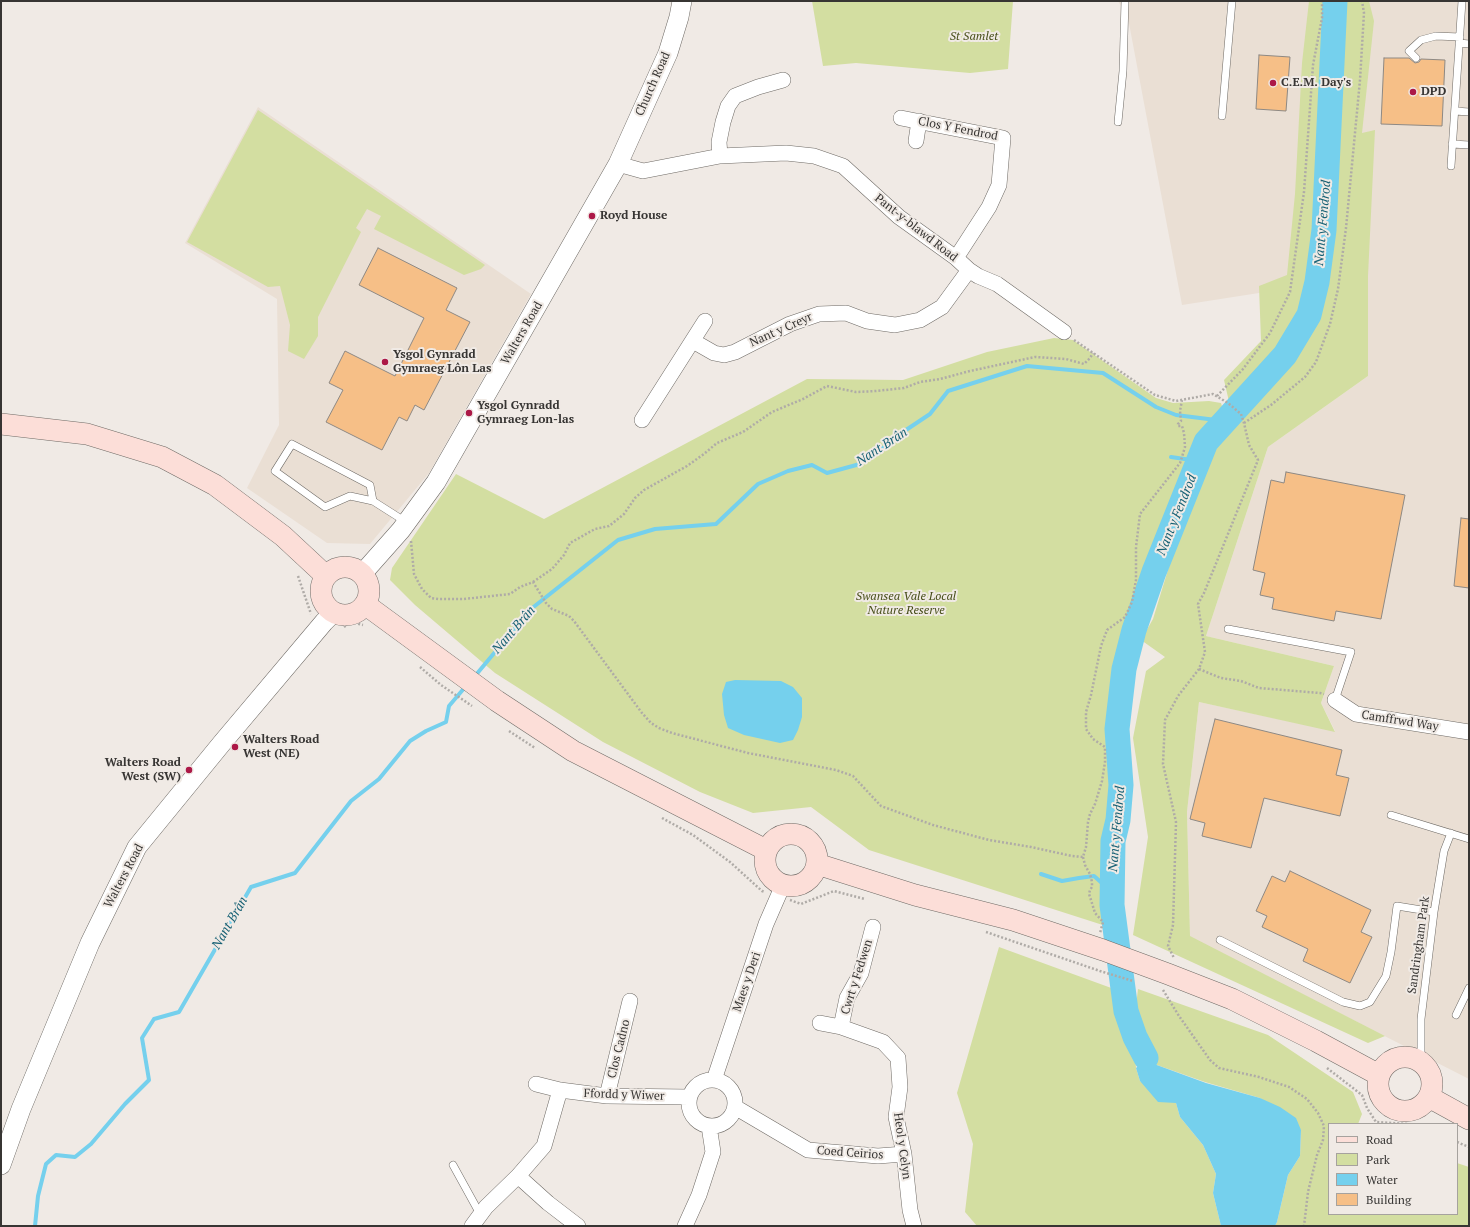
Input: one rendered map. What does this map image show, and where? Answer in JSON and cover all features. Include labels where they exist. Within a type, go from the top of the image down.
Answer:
[{"type":"main road","points":[[1,424],[87,434],[162,458],[215,485],[283,536],[326,576]]},
{"type":"main road","points":[[344,567],[354,568],[362,574],[370,589],[366,605],[351,615],[342,616],[333,613],[326,608],[320,592],[322,583],[326,576],[334,570],[344,567]]},
{"type":"main road","points":[[366,605],[497,701],[573,751],[766,850]]},
{"type":"main road","points":[[788,834],[798,835],[806,839],[813,846],[817,855],[817,864],[810,878],[805,883],[798,886],[783,885],[776,882],[767,872],[764,857],[766,850],[779,836],[788,834]]},
{"type":"main road","points":[[817,864],[916,895],[1013,920],[1099,949],[1135,972],[1164,987],[1232,999],[1316,1041],[1379,1075]]},
{"type":"main road","points":[[1405,1057],[1414,1058],[1428,1069],[1432,1086],[1429,1097],[1423,1104],[1412,1110],[1402,1111],[1392,1108],[1381,1098],[1378,1089],[1379,1075],[1383,1067],[1390,1060],[1405,1057]]},
{"type":"main road","points":[[1429,1097],[1469,1119]]},
{"type":"street","name":"Church Road","points":[[618,164],[668,53],[679,18],[682,1]]},
{"type":"street","points":[[720,156],[719,142],[723,122],[728,106],[735,96],[758,87],[783,80]]},
{"type":"street","name":"Clos Y Fendrod","points":[[900,118],[1003,138],[999,185],[989,207],[956,258]]},
{"type":"street","points":[[916,142],[919,121]]},
{"type":"street","name":"Pant-y-blawd Road","points":[[618,164],[642,172],[720,156],[786,153],[814,156],[843,166],[899,217],[956,258],[978,276],[997,284],[1064,332]]},
{"type":"street","name":"Walters Road","points":[[362,574],[403,526],[436,482],[618,164]]},
{"type":"street","name":"Nant y Creyr","points":[[693,341],[714,353],[724,355],[735,352],[790,324],[819,314],[846,313],[867,322],[895,325],[920,320],[942,307],[970,270]]},
{"type":"street","points":[[642,420],[705,321]]},
{"type":"street","name":"Walters Road","points":[[1,1165],[21,1109],[90,943],[137,847],[222,743],[333,613]]},
{"type":"street","name":"Camffrwd Way","points":[[1335,700],[1356,714],[1469,732]]},
{"type":"street","name":"Maes y Deri","points":[[714,1080],[766,924],[783,885]]},
{"type":"street","name":"Cwrt y Fedwen","points":[[841,1026],[847,998],[860,973],[873,927]]},
{"type":"street","name":"Clos Cadno","points":[[607,1096],[630,1001]]},
{"type":"street","name":"Heol y Celyn","points":[[820,1023],[841,1026],[883,1042],[898,1058],[900,1088],[896,1117],[904,1154],[910,1210],[914,1226]]},
{"type":"street","points":[[709,1080],[722,1081],[730,1087],[735,1097],[735,1107],[731,1118],[722,1124],[709,1126],[700,1123],[693,1117],[689,1107],[689,1096],[697,1084],[709,1080]]},
{"type":"street","name":"Ffordd y Wiwer","points":[[536,1084],[560,1090],[607,1096],[689,1096]]},
{"type":"street","points":[[476,1220],[486,1207],[518,1176],[544,1146],[560,1090]]},
{"type":"street","name":"Coed Ceirios","points":[[735,1107],[808,1150],[878,1156],[904,1154]]},
{"type":"street","points":[[685,1226],[699,1196],[713,1152],[709,1126]]},
{"type":"street","points":[[518,1176],[548,1203],[578,1226]]},
{"type":"lane","points":[[1118,122],[1123,71],[1125,1]]},
{"type":"lane","points":[[1222,116],[1232,1]]},
{"type":"lane","points":[[1451,166],[1462,1]]},
{"type":"lane","points":[[1416,58],[1409,51],[1421,40],[1436,36],[1459,40],[1469,44]]},
{"type":"lane","points":[[1455,111],[1469,112]]},
{"type":"lane","points":[[1452,144],[1469,145]]},
{"type":"lane","points":[[373,501],[370,485],[292,444],[275,472],[325,507],[350,496],[373,501],[403,526]]},
{"type":"lane","points":[[1228,629],[1351,652],[1335,700]]},
{"type":"lane","points":[[1391,815],[1451,832],[1469,839]]},
{"type":"lane","name":"Sandringham Park","points":[[1421,1062],[1420,1019],[1434,912],[1444,851],[1451,832]]},
{"type":"lane","points":[[1220,940],[1343,1002],[1360,1006],[1370,1002],[1386,976],[1391,952],[1397,906],[1434,912]]},
{"type":"lane","points":[[1456,1015],[1469,988]]},
{"type":"lane","points":[[453,1165],[476,1220]]},
{"type":"path","points":[[1217,396],[1243,369],[1270,333],[1290,292],[1304,192],[1313,65],[1322,18],[1322,1]]},
{"type":"path","points":[[1244,423],[1271,405],[1305,377],[1316,362],[1330,324],[1338,289],[1360,80],[1364,13],[1362,1]]},
{"type":"path","points":[[1064,332],[1155,395],[1176,401],[1214,394],[1228,403],[1240,414],[1244,423],[1249,445],[1258,460],[1204,594],[1198,604],[1205,652],[1199,669],[1178,696],[1165,720],[1163,764],[1176,822],[1173,925],[1168,946],[1175,961],[1164,987],[1210,1060],[1219,1068],[1259,1077],[1289,1087],[1307,1099],[1318,1113],[1324,1126],[1323,1140],[1317,1154],[1308,1192],[1304,1226]]},
{"type":"path","points":[[403,526],[411,538],[414,574],[422,589],[431,598],[464,599],[510,594],[520,587],[533,582],[552,569],[564,555],[570,543],[595,529],[609,526],[624,514],[635,498],[644,490],[687,466],[717,443],[743,432],[772,412],[803,399],[826,386],[856,392],[904,388],[920,382],[940,379],[1035,357],[1066,359],[1084,364],[1093,353]]},
{"type":"path","points":[[1099,949],[1103,922],[1095,913],[1089,894],[1092,887],[1091,879],[1090,874],[1084,865],[1083,857],[1086,847],[1090,814],[1095,804],[1102,781],[1105,762],[1105,747],[1093,740],[1086,729],[1086,712],[1101,646],[1108,630],[1125,617],[1132,602],[1136,580],[1136,548],[1140,514],[1180,462],[1182,457],[1185,447],[1184,433],[1182,426],[1178,426],[1178,424],[1181,422],[1180,411],[1182,400]]},
{"type":"path","points":[[533,582],[546,603],[552,609],[569,616],[574,621],[642,713],[651,723],[659,728],[672,733],[748,753],[836,770],[853,776],[880,806],[933,825],[989,840],[1083,857]]},
{"type":"path","points":[[1199,669],[1221,678],[1241,681],[1259,688],[1320,693],[1335,700]]},
{"type":"path","points":[[1100,971],[1135,972]]},
{"type":"path","points":[[1325,1066],[1362,1095],[1367,1108],[1376,1122],[1392,1123]]},
{"type":"path","points":[[1458,1142],[1469,1147]]},
{"type":"shaded area","points":[[1118,1],[1469,1],[1469,1079],[1190,937],[1187,812],[1199,702],[1335,731],[1321,703],[1334,666],[1206,636],[1268,447],[1368,376],[1368,276],[1182,305],[1128,18]]},
{"type":"shaded area","name":"Ysgol Gynradd Gymraeg Lôn Las","points":[[258,107],[531,294],[429,473],[370,544],[327,543],[247,488],[279,425],[277,299],[185,243]]},
{"type":"green space","name":"St Samlet","points":[[812,1],[1013,1],[1008,69],[970,73],[856,63],[823,66]]},
{"type":"green space","points":[[1309,1],[1369,1],[1374,21],[1362,133],[1375,130],[1368,276],[1368,376],[1268,447],[1206,636],[1334,666],[1321,703],[1335,732],[1199,702],[1187,812],[1190,936],[1385,1036],[1368,1043],[1133,935],[1148,837],[1133,738],[1146,671],[1165,657],[1141,640],[1153,619],[1195,481],[1216,437],[1233,419],[1224,380],[1261,341],[1259,286],[1287,275],[1295,194],[1302,63]]},
{"type":"green space","points":[[258,110],[485,265],[481,269],[464,275],[374,229],[381,216],[367,209],[356,228],[361,232],[318,317],[318,336],[304,359],[288,351],[290,325],[280,286],[268,287],[187,242]]},
{"type":"green space","name":"Swansea Vale Local Nature Reserve","points":[[1054,338],[1073,340],[1156,398],[1173,403],[1209,401],[1221,403],[1225,416],[1203,443],[1146,587],[1126,647],[1116,700],[1113,753],[1116,789],[1110,837],[1107,888],[1109,927],[869,850],[811,807],[753,813],[700,792],[603,742],[495,673],[415,605],[390,580],[392,568],[456,474],[544,519],[807,379],[903,380],[987,352]]},
{"type":"green space","points":[[999,947],[1114,989],[1135,1054],[1136,1068],[1140,1081],[1176,1103],[1180,1117],[1203,1145],[1216,1174],[1213,1193],[1221,1226],[977,1226],[965,1212],[973,1144],[957,1093]]},
{"type":"green space","points":[[1138,989],[1268,1035],[1353,1092],[1362,1114],[1358,1123],[1328,1123],[1328,1215],[1458,1215],[1458,1163],[1469,1167],[1469,1226],[1275,1226],[1288,1175],[1300,1156],[1301,1130],[1260,1098],[1205,1082],[1154,1064],[1138,1031],[1135,1014]]},
{"type":"water","points":[[735,680],[781,681],[793,687],[802,698],[802,717],[793,740],[780,743],[744,735],[728,728],[724,715],[722,694],[726,682]]},
{"type":"water","points":[[1146,1058],[1154,1064],[1206,1083],[1260,1098],[1280,1107],[1296,1118],[1301,1130],[1300,1156],[1288,1175],[1275,1226],[1221,1226],[1213,1193],[1216,1174],[1203,1145],[1180,1117],[1176,1103],[1158,1102],[1140,1081],[1136,1068]]},
{"type":"building","name":"C.E.M. Day's","points":[[1259,55],[1290,57],[1286,111],[1256,109]]},
{"type":"building","name":"DPD","points":[[1384,58],[1409,58],[1415,63],[1419,62],[1421,59],[1445,60],[1442,126],[1381,124]]},
{"type":"building","points":[[378,248],[457,288],[446,310],[470,322],[424,410],[415,405],[407,421],[399,417],[382,450],[326,422],[343,390],[329,383],[345,351],[395,376],[424,318],[359,285]]},
{"type":"building","points":[[1286,472],[1405,495],[1381,619],[1336,611],[1334,621],[1272,609],[1274,598],[1260,595],[1265,573],[1253,570],[1271,480],[1284,483]]},
{"type":"building","points":[[1461,518],[1469,519],[1469,588],[1454,586]]},
{"type":"building","points":[[1215,719],[1342,750],[1336,775],[1349,778],[1340,816],[1264,798],[1251,848],[1202,836],[1205,823],[1190,819]]},
{"type":"building","points":[[1290,871],[1371,910],[1361,932],[1372,937],[1350,983],[1303,961],[1308,949],[1262,927],[1267,916],[1256,911],[1272,876],[1285,882]]},
{"type":"waterway","name":"Nant y Fendrod","points":[[1146,1058],[1135,1037],[1126,1011],[1112,905],[1113,841],[1118,820],[1121,785],[1117,729],[1124,669],[1134,630],[1154,572],[1206,442],[1285,355],[1309,315],[1317,282],[1324,230],[1335,1]]},
{"type":"waterway","name":"Nant Brân","points":[[475,676],[531,609],[618,540],[655,529],[716,524],[758,484],[788,471],[812,465],[827,473],[860,464],[886,446],[891,440],[930,414],[948,391],[1027,366],[1103,373],[1156,407],[1176,415],[1216,420],[1228,417]]},
{"type":"waterway","points":[[1171,457],[1198,461]]},
{"type":"waterway","name":"Nant Brân","points":[[35,1226],[38,1196],[46,1164],[56,1155],[75,1157],[91,1144],[125,1104],[149,1080],[142,1038],[154,1019],[179,1012],[251,887],[295,873],[351,801],[379,779],[410,741],[426,731],[446,722],[449,706],[466,686]]},
{"type":"waterway","points":[[1118,820],[1126,823]]},
{"type":"waterway","points":[[1041,874],[1062,881],[1094,876],[1112,892]]},
{"type":"place","name":"C.E.M. Day's","points":[[1273,83]]},
{"type":"place","name":"DPD","points":[[1413,92]]},
{"type":"place","name":"Royd House","points":[[592,216]]},
{"type":"place","name":"Ysgol Gynradd Gymraeg Lôn Las","points":[[385,362]]},
{"type":"place","name":"Ysgol Gynradd Gymraeg Lon-las","points":[[469,413]]},
{"type":"place","name":"Walters Road West (NE)","points":[[235,747]]},
{"type":"place","name":"Walters Road West (SW)","points":[[189,770]]}]
